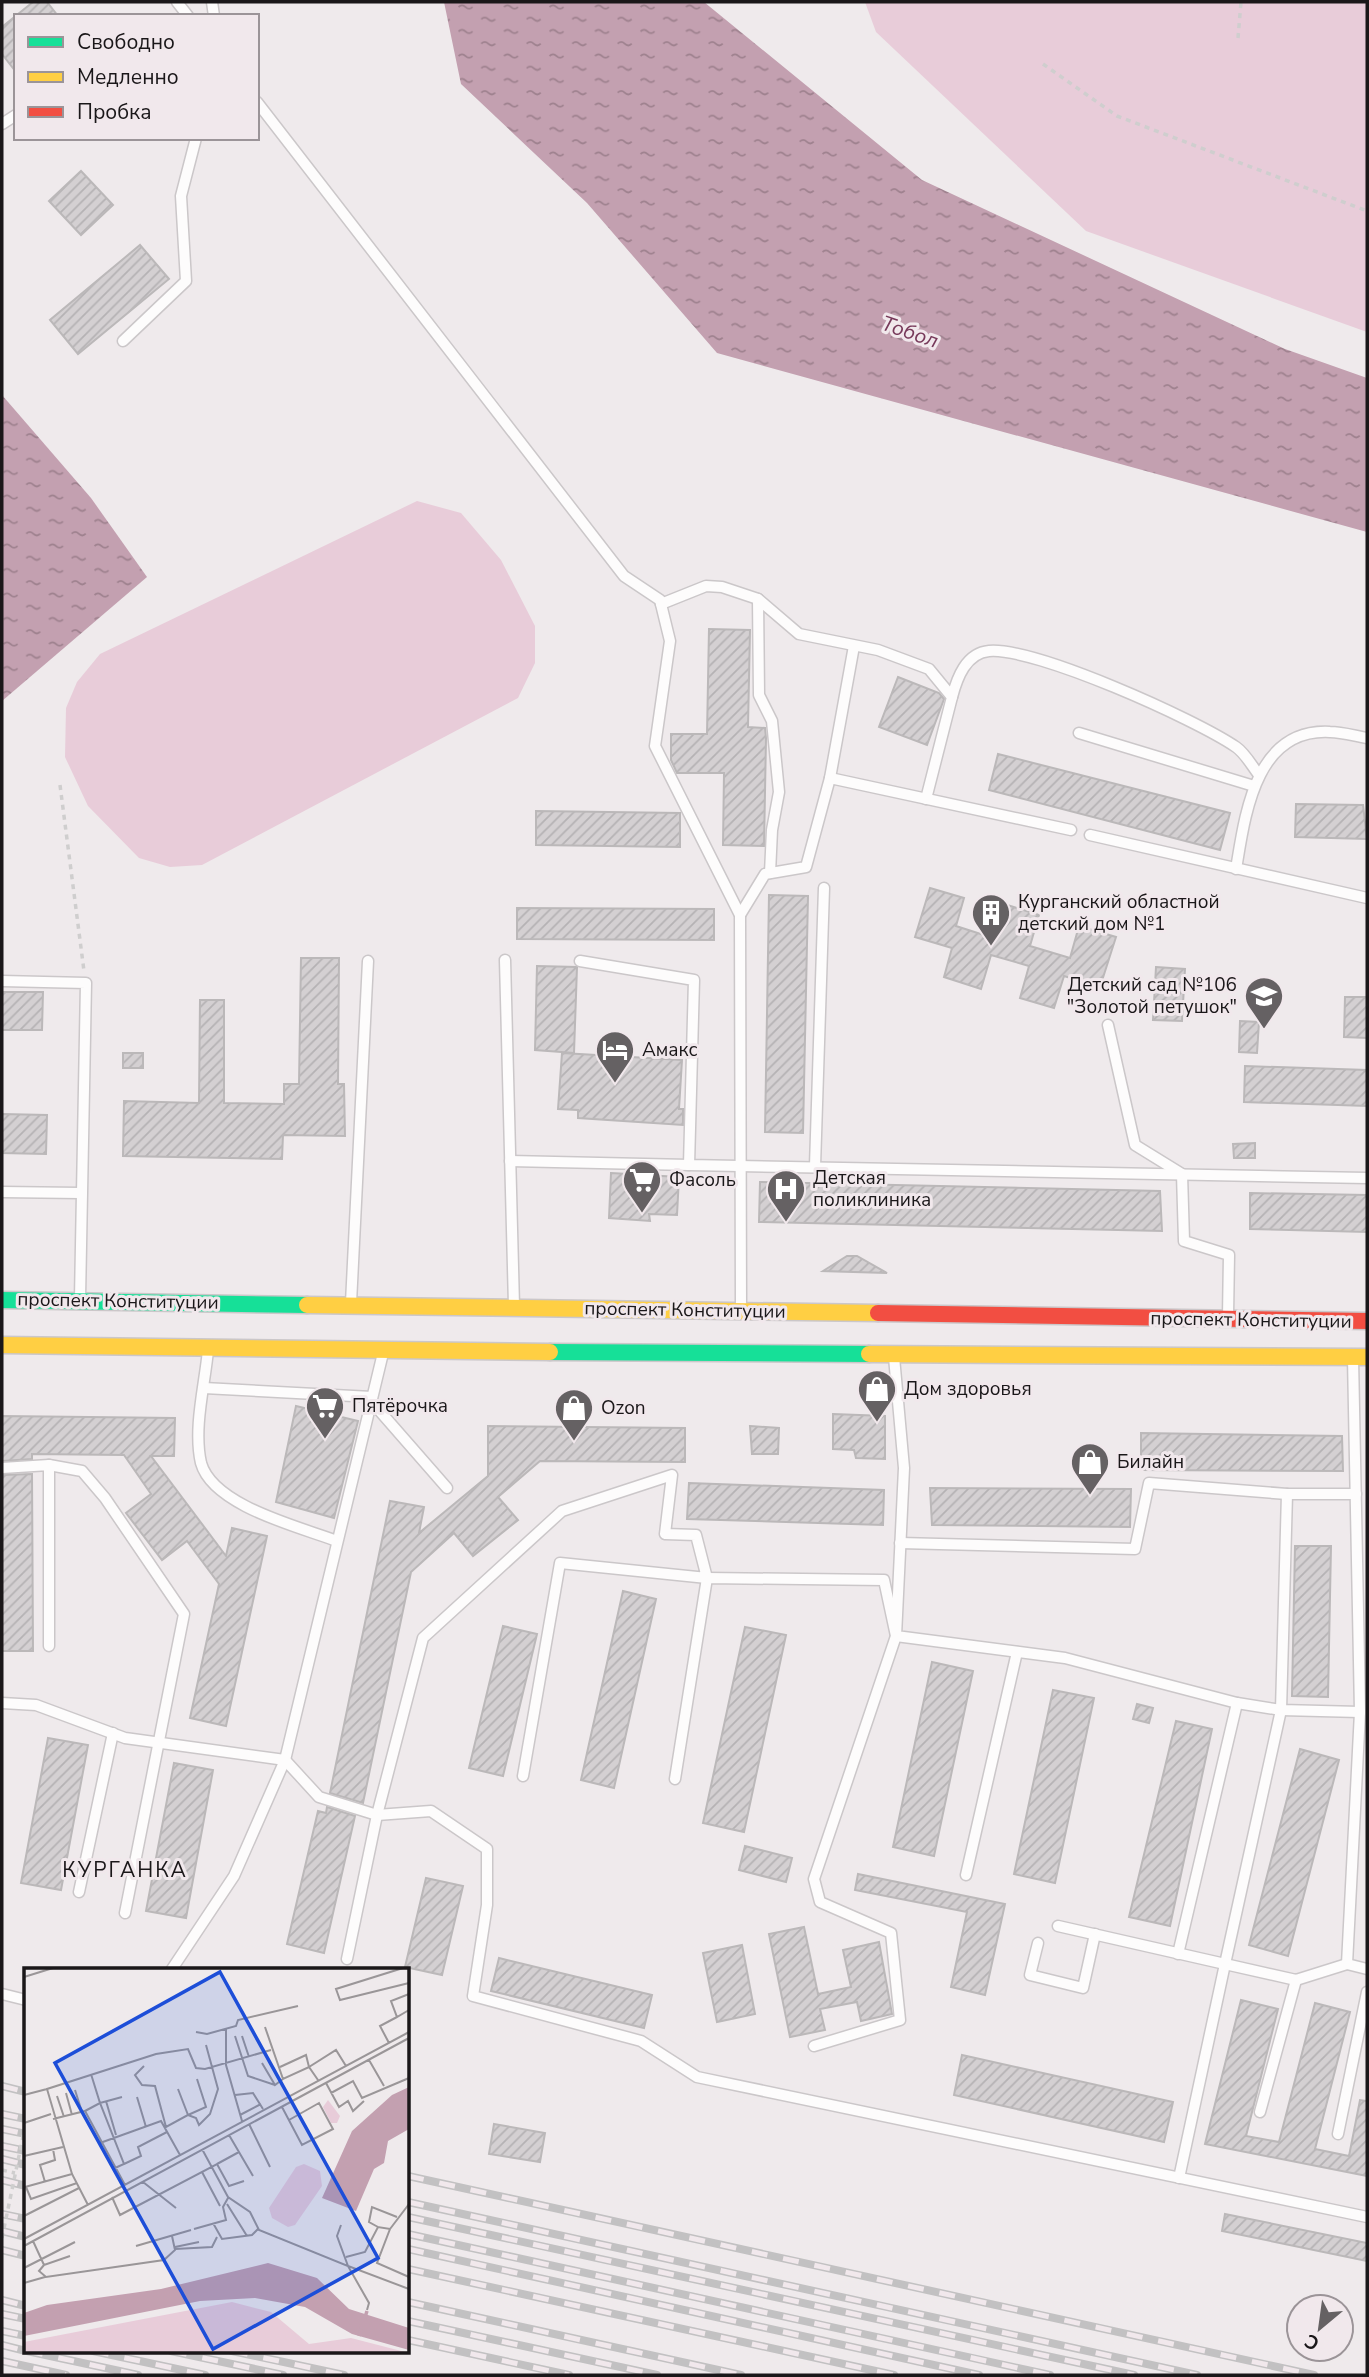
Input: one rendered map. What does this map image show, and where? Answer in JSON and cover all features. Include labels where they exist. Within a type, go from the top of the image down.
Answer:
[{"type":"main road","name":"проспект Конституции","points":[[2,1300],[514,1307],[894,1353],[1228,1338],[1367,1321]]},
{"type":"main road","points":[[383,1351],[384,1305]]},
{"type":"main road","name":"проспект Конституции","points":[[2,1345],[383,1351],[703,1331],[741,1311],[1228,1338],[1360,1357]]},
{"type":"lane","points":[[259,105],[624,576],[660,600],[670,641],[655,746],[740,915],[741,1311]]},
{"type":"lane","points":[[122,341],[186,281],[181,195],[195,140]]},
{"type":"lane","points":[[661,604],[706,586],[722,587],[758,599],[799,634],[878,650],[929,669],[951,697]]},
{"type":"lane","points":[[758,599],[759,695],[772,721],[779,792],[772,830],[770,873]]},
{"type":"lane","points":[[740,915],[765,874],[806,867],[830,778],[854,646]]},
{"type":"lane","points":[[926,799],[959,670],[986,651],[1017,653],[1175,713],[1239,749],[1259,775]]},
{"type":"lane","points":[[1236,869],[1248,798],[1265,764],[1294,738],[1328,731],[1367,738]]},
{"type":"lane","points":[[1079,733],[1254,786]]},
{"type":"lane","points":[[830,778],[1070,830]]},
{"type":"lane","points":[[1090,835],[1367,898]]},
{"type":"lane","points":[[815,1166],[824,888]]},
{"type":"lane","points":[[505,960],[514,1307]]},
{"type":"lane","points":[[351,1304],[368,961]]},
{"type":"lane","points":[[580,961],[694,980],[689,1165]]},
{"type":"lane","points":[[2,981],[86,983],[80,1302]]},
{"type":"lane","points":[[1108,1025],[1135,1145],[1182,1174]]},
{"type":"lane","points":[[510,1161],[1367,1178]]},
{"type":"lane","points":[[1182,1174],[1184,1241],[1229,1255],[1228,1338]]},
{"type":"lane","points":[[2,1192],[80,1193]]},
{"type":"lane","points":[[209,1349],[200,1433],[201,1463],[214,1487],[248,1507],[337,1541]]},
{"type":"lane","points":[[173,1968],[234,1876],[285,1760],[383,1351]]},
{"type":"lane","points":[[814,2046],[900,2020],[891,1933],[820,1902],[814,1880],[896,1636],[904,1468],[894,1353]]},
{"type":"lane","points":[[1347,1964],[1360,1712],[1356,1494],[1360,1357]]},
{"type":"lane","points":[[204,1388],[372,1399],[447,1488]]},
{"type":"lane","points":[[2,1468],[49,1465],[82,1471],[105,1498],[184,1614],[125,1913]]},
{"type":"lane","points":[[49,1465],[49,1646]]},
{"type":"lane","points":[[346,1959],[377,1815],[423,1638],[562,1511],[672,1475],[665,1535],[696,1535],[707,1578],[675,1779]]},
{"type":"lane","points":[[900,1543],[1135,1549],[1149,1483],[1287,1494],[1356,1494]]},
{"type":"lane","points":[[1179,2178],[1282,1710],[1287,1494]]},
{"type":"lane","points":[[523,1776],[561,1563],[707,1578],[884,1580],[896,1636]]},
{"type":"lane","points":[[896,1636],[1065,1658],[1237,1703],[1282,1710],[1360,1712]]},
{"type":"lane","points":[[966,1875],[1017,1652]]},
{"type":"lane","points":[[2,1703],[36,1705],[113,1733],[285,1760],[318,1797],[377,1815],[431,1811],[487,1849],[487,1905],[473,1996],[641,2041],[697,2077],[1367,2217]]},
{"type":"lane","points":[[1178,1954],[1237,1703]]},
{"type":"lane","points":[[79,1892],[113,1733]]},
{"type":"lane","points":[[1058,1926],[1296,1980],[1347,1964],[1367,1969]]},
{"type":"lane","points":[[1038,1943],[1030,1975],[1083,1988],[1095,1934]]},
{"type":"lane","points":[[1260,2112],[1296,1980]]},
{"type":"lane","points":[[1338,2134],[1367,1992]]},
{"type":"lane","points":[[2,1994],[24,2000]]},
{"type":"path","points":[[1238,38],[1241,2]]},
{"type":"path","points":[[1043,64],[1117,116],[1367,211]]},
{"type":"path","points":[[60,785],[86,983]]},
{"type":"path","points":[[2,2238],[24,2131]]},
{"type":"path","points":[[2,2170],[15,2173]]},
{"type":"shaded area","points":[[865,2],[1367,2],[1367,332],[1086,231],[876,32]]},
{"type":"shaded area","points":[[417,501],[461,513],[501,560],[535,626],[535,663],[518,698],[202,865],[170,867],[139,858],[88,806],[65,757],[66,708],[77,682],[100,654]]},
{"type":"water","name":"Тобол","points":[[444,2],[704,2],[922,180],[1285,349],[1367,378],[1367,532],[717,353],[587,203],[461,84]]},
{"type":"water","points":[[2,395],[91,498],[147,577],[2,701]]},
{"type":"building","points":[[33,2],[47,2],[56,14],[18,14]]},
{"type":"building","points":[[14,17],[14,69],[2,54],[2,27]]},
{"type":"building","points":[[81,171],[113,205],[81,235],[49,201]]},
{"type":"building","points":[[140,245],[169,279],[78,354],[50,320]]},
{"type":"building","points":[[709,629],[750,630],[748,727],[765,728],[766,738],[764,846],[723,845],[724,773],[677,773],[671,760],[671,734],[707,734]]},
{"type":"building","points":[[898,677],[939,693],[944,699],[927,745],[879,727]]},
{"type":"building","points":[[998,754],[1230,813],[1220,850],[989,790]]},
{"type":"building","points":[[1296,804],[1363,805],[1367,839],[1295,837]]},
{"type":"building","points":[[536,811],[680,813],[680,847],[536,845]]},
{"type":"building","name":"Курганский областной детский дом №1","points":[[930,888],[964,898],[956,926],[990,937],[1001,903],[1039,915],[1030,946],[1070,958],[1079,926],[1116,937],[1100,987],[1064,976],[1054,1008],[1020,998],[1029,966],[991,955],[981,989],[944,977],[952,948],[915,937]]},
{"type":"building","points":[[769,895],[808,896],[803,1133],[765,1132]]},
{"type":"building","points":[[517,908],[714,909],[714,940],[517,939]]},
{"type":"building","points":[[301,958],[339,958],[338,1084],[344,1084],[345,1136],[283,1135],[282,1159],[123,1156],[124,1101],[199,1103],[200,1000],[224,1000],[224,1103],[284,1104],[284,1084],[299,1084]]},
{"type":"building","points":[[537,966],[577,967],[574,1053],[535,1050]]},
{"type":"building","points":[[1156,967],[1185,969],[1182,1021],[1153,1020]]},
{"type":"building","points":[[2,992],[43,992],[42,1030],[2,1030]]},
{"type":"building","points":[[1345,997],[1367,997],[1367,1038],[1344,1037]]},
{"type":"building","points":[[1240,1021],[1259,1022],[1257,1053],[1239,1052]]},
{"type":"building","points":[[123,1053],[143,1053],[143,1068],[123,1068]]},
{"type":"building","points":[[562,1053],[682,1060],[679,1109],[683,1109],[683,1125],[578,1118],[578,1110],[558,1109]]},
{"type":"building","points":[[1245,1066],[1367,1070],[1367,1106],[1244,1102]]},
{"type":"building","points":[[2,1114],[47,1115],[46,1154],[2,1153]]},
{"type":"building","points":[[1255,1143],[1255,1158],[1234,1158],[1233,1144]]},
{"type":"building","points":[[611,1173],[679,1177],[677,1215],[649,1214],[650,1221],[609,1218]]},
{"type":"building","points":[[760,1182],[1160,1191],[1162,1231],[759,1222]]},
{"type":"building","points":[[1250,1193],[1367,1195],[1367,1232],[1250,1229]]},
{"type":"building","points":[[847,1256],[857,1256],[887,1273],[823,1271]]},
{"type":"building","points":[[296,1406],[358,1421],[334,1518],[276,1502]]},
{"type":"building","points":[[833,1414],[885,1416],[885,1459],[856,1458],[854,1450],[833,1449]]},
{"type":"building","points":[[2,1416],[175,1418],[174,1456],[151,1456],[226,1556],[232,1528],[267,1536],[226,1726],[190,1718],[219,1584],[187,1541],[162,1560],[126,1513],[151,1494],[124,1455],[32,1454],[32,1459],[2,1461]]},
{"type":"building","points":[[488,1426],[685,1428],[685,1462],[540,1461],[498,1497],[518,1520],[473,1556],[454,1533],[411,1572],[363,1803],[330,1793],[390,1501],[424,1507],[419,1533],[488,1476]]},
{"type":"building","points":[[750,1426],[779,1428],[778,1454],[752,1454]]},
{"type":"building","points":[[1141,1433],[1342,1436],[1343,1471],[1141,1470]]},
{"type":"building","points":[[32,1474],[33,1651],[2,1651],[2,1475]]},
{"type":"building","points":[[689,1483],[884,1490],[883,1525],[687,1519]]},
{"type":"building","points":[[930,1488],[1131,1489],[1130,1527],[932,1525]]},
{"type":"building","points":[[1295,1546],[1331,1546],[1328,1697],[1292,1696]]},
{"type":"building","points":[[623,1591],[656,1599],[614,1788],[581,1780]]},
{"type":"building","points":[[503,1626],[537,1634],[503,1776],[469,1768]]},
{"type":"building","points":[[745,1627],[786,1635],[744,1832],[703,1823]]},
{"type":"building","points":[[932,1662],[973,1671],[934,1856],[893,1847]]},
{"type":"building","points":[[1053,1690],[1094,1698],[1055,1883],[1014,1874]]},
{"type":"building","points":[[1137,1704],[1153,1708],[1149,1723],[1133,1719]]},
{"type":"building","points":[[1176,1721],[1212,1729],[1170,1926],[1129,1917]]},
{"type":"building","points":[[48,1738],[88,1745],[61,1890],[21,1883]]},
{"type":"building","points":[[1300,1749],[1339,1760],[1288,1956],[1249,1945]]},
{"type":"building","points":[[174,1763],[213,1770],[186,1918],[146,1911]]},
{"type":"building","points":[[327,1807],[355,1816],[324,1953],[287,1944],[318,1811],[326,1813]]},
{"type":"building","points":[[745,1846],[792,1858],[786,1882],[739,1870]]},
{"type":"building","points":[[858,1874],[1005,1904],[985,1995],[951,1987],[967,1912],[855,1890]]},
{"type":"building","points":[[426,1878],[463,1886],[442,1975],[405,1967]]},
{"type":"building","points":[[804,1927],[818,1994],[851,1987],[843,1950],[879,1942],[892,2014],[861,2021],[857,2002],[820,2009],[825,2030],[790,2037],[769,1934]]},
{"type":"building","points":[[742,1945],[755,2014],[717,2022],[703,1953]]},
{"type":"building","points":[[499,1958],[652,1995],[644,2028],[491,1991]]},
{"type":"building","points":[[1241,2000],[1278,2009],[1246,2136],[1279,2142],[1315,2003],[1350,2012],[1315,2149],[1349,2156],[1360,2100],[1367,2101],[1367,2176],[1205,2144]]},
{"type":"building","points":[[962,2055],[1173,2102],[1164,2142],[954,2095]]},
{"type":"building","points":[[494,2124],[545,2133],[540,2162],[489,2154]]},
{"type":"building","points":[[1225,2214],[1367,2243],[1367,2261],[1222,2231]]},
{"type":"railway","points":[[2,2086],[24,2092]]},
{"type":"railway","points":[[2,2114],[24,2119]]},
{"type":"railway","points":[[2,2129],[24,2134]]},
{"type":"railway","points":[[2,2146],[24,2151]]},
{"type":"railway","points":[[2,2159],[24,2164]]},
{"type":"railway","points":[[410,2176],[1314,2375]]},
{"type":"railway","points":[[2,2180],[24,2186]]},
{"type":"railway","points":[[410,2202],[1197,2375]]},
{"type":"railway","points":[[2,2214],[24,2219]]},
{"type":"railway","points":[[410,2217],[1134,2375]]},
{"type":"railway","points":[[2,2231],[24,2236]]},
{"type":"railway","points":[[410,2234],[1050,2375]]},
{"type":"railway","points":[[410,2249],[979,2375]]},
{"type":"railway","points":[[2,2250],[24,2256]]},
{"type":"railway","points":[[410,2269],[894,2375]]},
{"type":"railway","points":[[2,2300],[24,2306]]},
{"type":"railway","points":[[410,2302],[741,2375]]},
{"type":"railway","points":[[2,2314],[24,2319]]},
{"type":"railway","points":[[410,2321],[657,2375]]},
{"type":"railway","points":[[2,2331],[24,2336]]},
{"type":"railway","points":[[410,2340],[569,2375]]},
{"type":"railway","points":[[2,2345],[24,2350]]},
{"type":"railway","points":[[32,2352],[138,2375]]},
{"type":"railway","points":[[98,2352],[205,2375]]},
{"type":"railway","points":[[176,2352],[283,2375]]},
{"type":"railway","points":[[237,2352],[344,2375]]},
{"type":"railway","points":[[2,2361],[66,2375]]},
{"type":"traffic: fast","points":[[2,1300],[307,1305]]},
{"type":"traffic: fast","points":[[550,1352],[869,1354]]},
{"type":"traffic: slow","points":[[307,1305],[878,1313]]},
{"type":"traffic: slow","points":[[2,1345],[550,1352]]},
{"type":"traffic: slow","points":[[869,1354],[1367,1357]]},
{"type":"traffic: jam","points":[[878,1313],[1367,1321]]},
{"type":"place","name":"Курганский областной детский дом №1","points":[[991,947]]},
{"type":"place","name":"Детский сад №106 \"Золотой петушок\"","points":[[1264,1030]]},
{"type":"place","name":"Амакс","points":[[615,1084]]},
{"type":"place","name":"Фасоль","points":[[642,1214]]},
{"type":"place","name":"Детская поликлиника","points":[[786,1223]]},
{"type":"place","name":"Дом здоровья","points":[[877,1423]]},
{"type":"place","name":"Пятёрочка","points":[[325,1440]]},
{"type":"place","name":"Ozon","points":[[574,1442]]},
{"type":"place","name":"Билайн","points":[[1090,1496]]},
{"type":"district","name":"КУРГАНКА","points":[[125,1870]]}]
